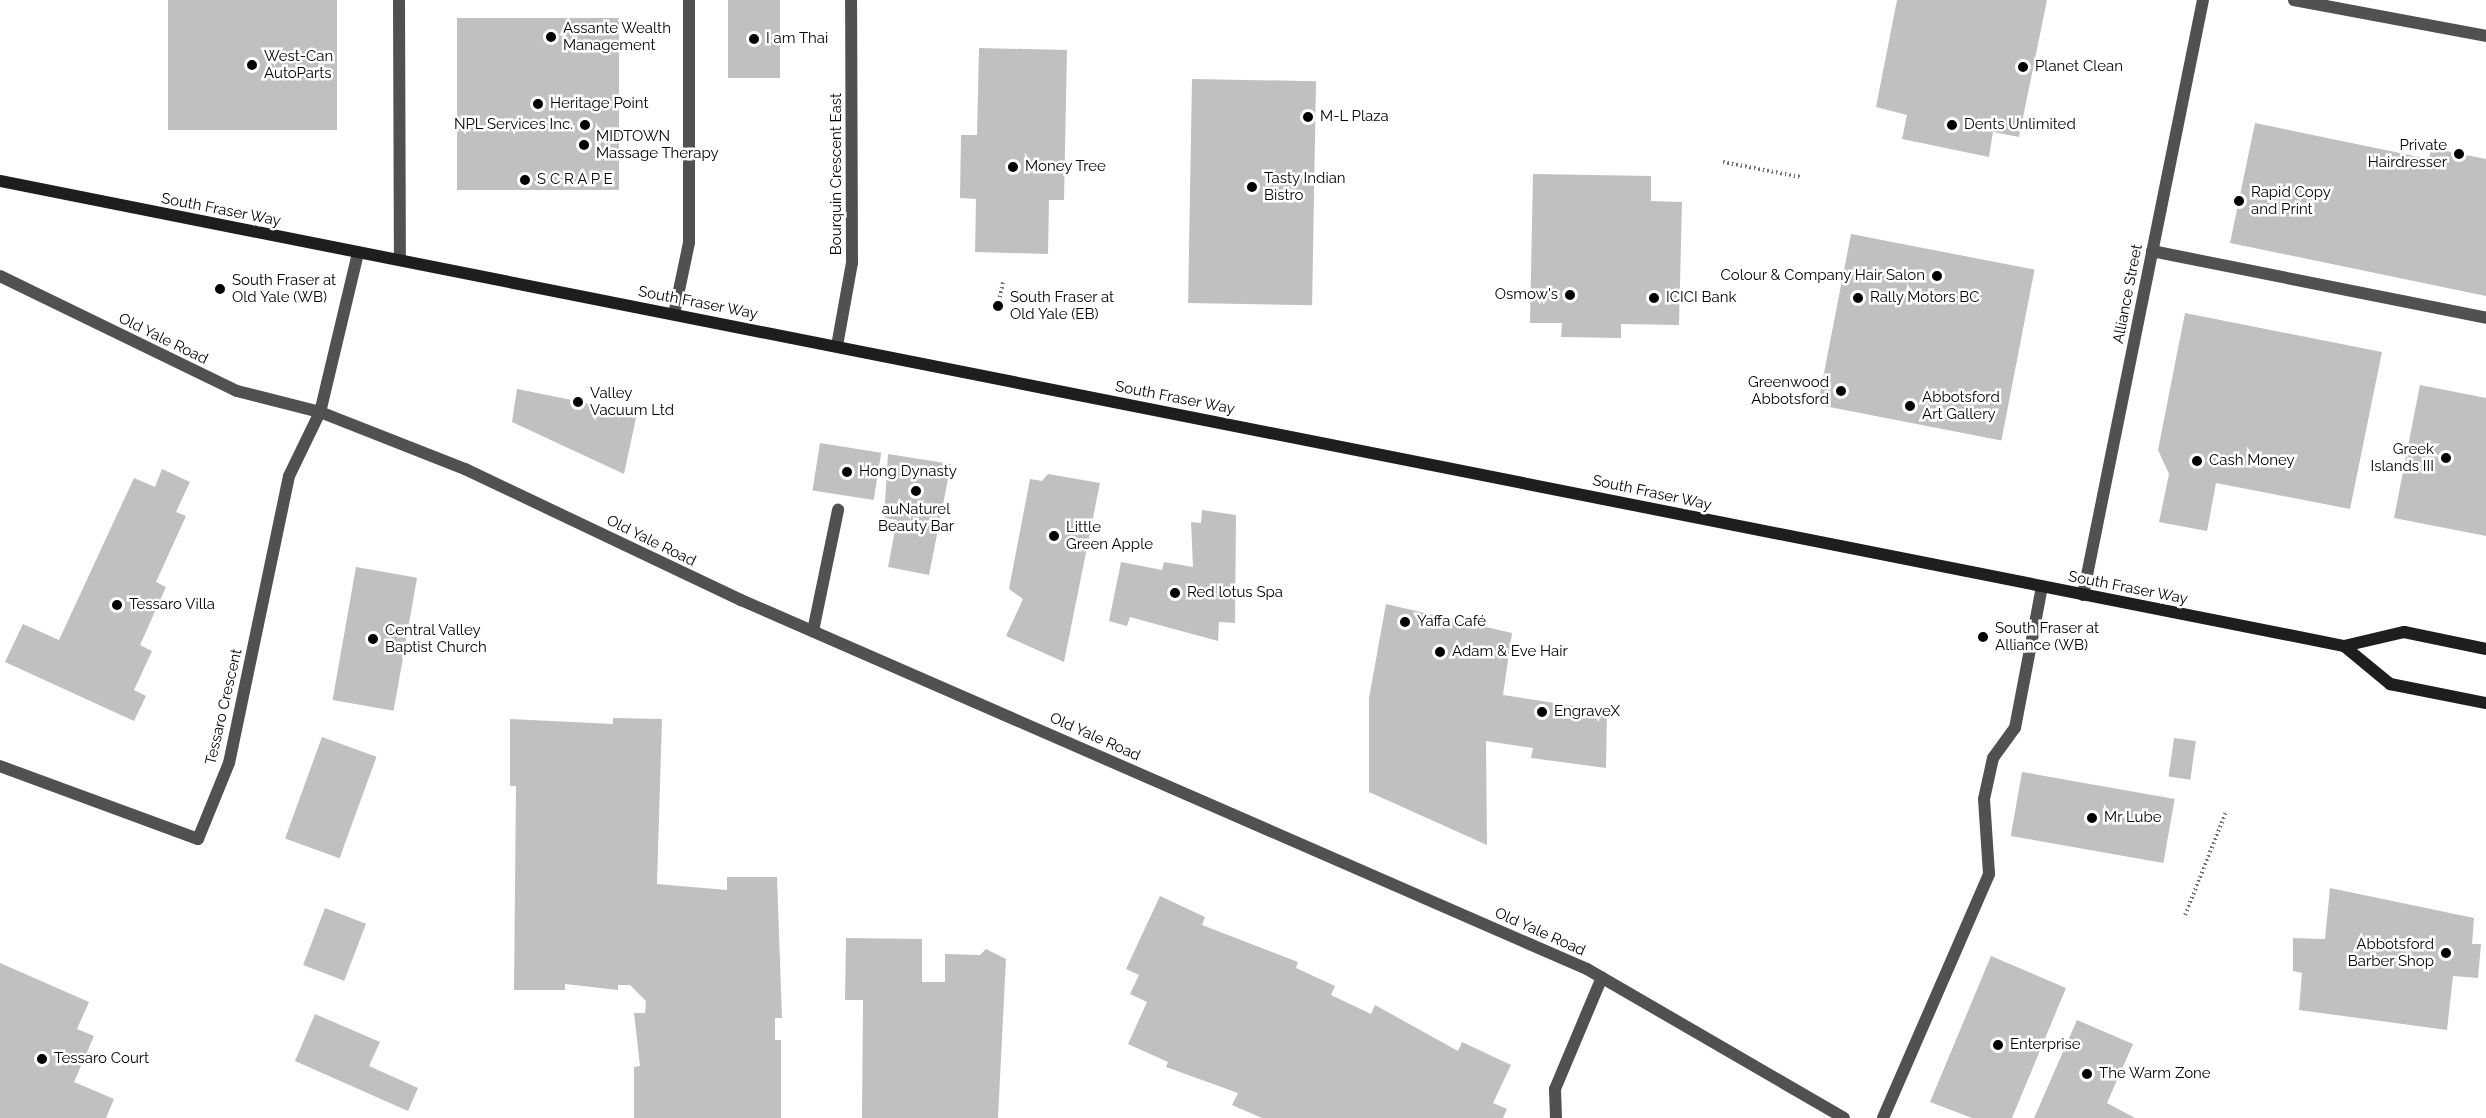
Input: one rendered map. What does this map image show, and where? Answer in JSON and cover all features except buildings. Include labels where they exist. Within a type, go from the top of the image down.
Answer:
[{"type":"main road","name":"South Fraser Way","points":[[0,180],[2344,646],[2404,632],[2486,649]]},
{"type":"main road","name":"South Fraser Way","points":[[2344,646],[2390,684],[2486,703]]},
{"type":"street","points":[[399,0],[400,260]]},
{"type":"street","points":[[674,314],[689,243],[689,0]]},
{"type":"street","name":"Bourquin Crescent East","points":[[837,346],[852,263],[852,0]]},
{"type":"street","name":"Alliance Street","points":[[2083,595],[2203,0]]},
{"type":"street","points":[[2294,0],[2486,36]]},
{"type":"street","points":[[2152,251],[2486,318]]},
{"type":"street","points":[[320,412],[358,253]]},
{"type":"street","name":"Old Yale Road","points":[[0,276],[237,391],[320,412],[465,469],[813,631],[1602,977],[1844,1118]]},
{"type":"street","name":"Tessaro Crescent","points":[[0,766],[198,839],[229,763],[289,476],[320,412]]},
{"type":"street","points":[[813,631],[838,510]]},
{"type":"street","points":[[1883,1118],[1989,874],[1984,799],[1993,758],[2015,728],[2042,586]]},
{"type":"street","points":[[1556,1118],[1555,1089],[1602,977]]},
{"type":"path","points":[[1723,162],[1801,177]]},
{"type":"path","points":[[998,306],[1003,282]]},
{"type":"path","points":[[2185,915],[2226,812]]},
{"type":"place","name":"Assante Wealth Management","points":[[551,37]]},
{"type":"place","name":"I am Thai","points":[[754,39]]},
{"type":"place","name":"West-Can AutoParts","points":[[252,65]]},
{"type":"place","name":"Planet Clean","points":[[2023,67]]},
{"type":"place","name":"Heritage Point","points":[[538,104]]},
{"type":"place","name":"M-L Plaza","points":[[1308,117]]},
{"type":"place","name":"NPL Services Inc.","points":[[585,125]]},
{"type":"place","name":"Dents Unlimited","points":[[1952,125]]},
{"type":"place","name":"MIDTOWN Massage Therapy","points":[[584,145]]},
{"type":"place","name":"Private Hairdresser","points":[[2459,154]]},
{"type":"place","name":"Money Tree","points":[[1013,167]]},
{"type":"place","name":"S C R A P E","points":[[525,180]]},
{"type":"place","name":"Tasty Indian Bistro","points":[[1252,187]]},
{"type":"place","name":"Rapid Copy and Print","points":[[2239,201]]},
{"type":"place","name":"Colour & Company Hair Salon","points":[[1937,276]]},
{"type":"place","name":"South Fraser at Old Yale (WB)","points":[[220,289]]},
{"type":"place","name":"Osmow's","points":[[1570,295]]},
{"type":"place","name":"ICICI Bank","points":[[1654,298]]},
{"type":"place","name":"Rally Motors BC","points":[[1858,298]]},
{"type":"place","name":"South Fraser at Old Yale (EB)","points":[[998,306]]},
{"type":"place","name":"Greenwood Abbotsford","points":[[1841,391]]},
{"type":"place","name":"Valley Vacuum Ltd","points":[[578,402]]},
{"type":"place","name":"Abbotsford Art Gallery","points":[[1910,406]]},
{"type":"place","name":"Greek Islands III","points":[[2446,458]]},
{"type":"place","name":"Cash Money","points":[[2197,461]]},
{"type":"place","name":"Hong Dynasty","points":[[847,472]]},
{"type":"place","name":"auNaturel Beauty Bar","points":[[916,491]]},
{"type":"place","name":"Little Green Apple","points":[[1054,536]]},
{"type":"place","name":"Red lotus Spa","points":[[1175,593]]},
{"type":"place","name":"Tessaro Villa","points":[[117,605]]},
{"type":"place","name":"Yaffa Café","points":[[1405,622]]},
{"type":"place","name":"South Fraser at Alliance (WB)","points":[[1983,637]]},
{"type":"place","name":"Central Valley Baptist Church","points":[[373,639]]},
{"type":"place","name":"Adam & Eve Hair","points":[[1440,652]]},
{"type":"place","name":"EngraveX","points":[[1542,712]]},
{"type":"place","name":"Mr Lube","points":[[2092,818]]},
{"type":"place","name":"Abbotsford Barber Shop","points":[[2446,953]]},
{"type":"place","name":"Enterprise","points":[[1998,1045]]},
{"type":"place","name":"Tessaro Court","points":[[42,1059]]},
{"type":"place","name":"The Warm Zone","points":[[2087,1074]]}]
